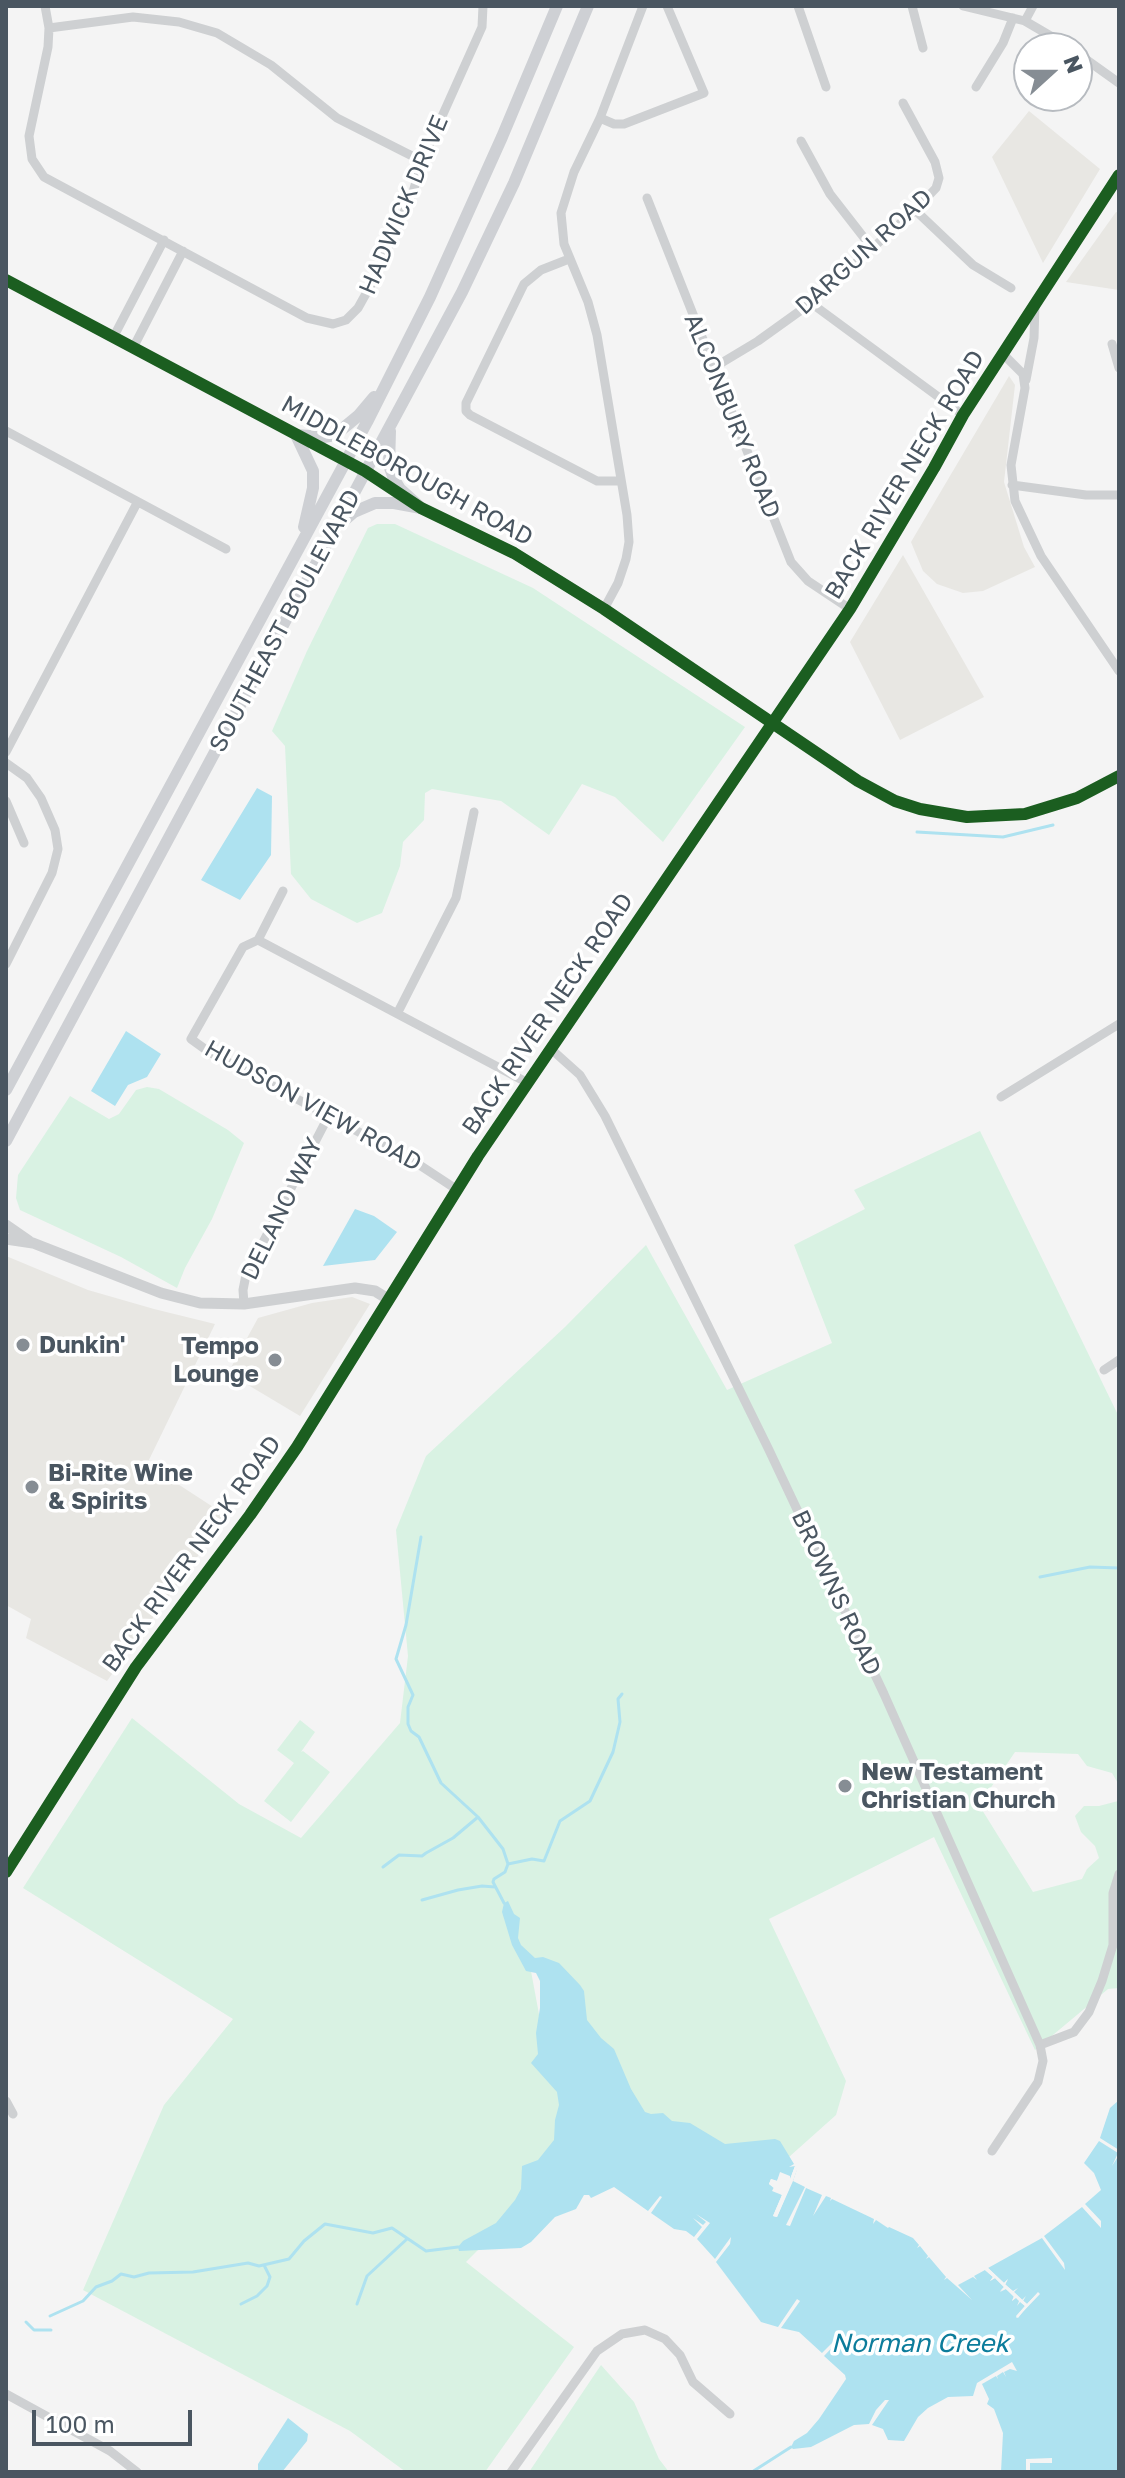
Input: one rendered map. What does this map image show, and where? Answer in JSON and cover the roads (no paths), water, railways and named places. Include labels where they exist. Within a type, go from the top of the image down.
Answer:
[{"type":"main road","name":"SOUTHEAST BOULEVARD","points":[[6,1090],[346,462],[430,297],[557,6]]},
{"type":"main road","name":"SOUTHEAST BOULEVARD","points":[[6,1141],[462,292],[507,197],[588,6]]},
{"type":"main road","points":[[300,544],[313,488],[313,471],[296,435],[335,435],[358,416],[388,379]]},
{"type":"main road","points":[[391,426],[389,465],[400,489],[421,508]]},
{"type":"main road","points":[[332,532],[354,512],[375,503],[421,508]]},
{"type":"street","points":[[45,6],[48,47],[29,136],[29,148],[37,168],[58,186],[183,251],[133,348]]},
{"type":"street","name":"HADWICK DRIVE","points":[[183,251],[307,318],[327,323],[346,320],[358,308],[373,281],[413,192],[422,161],[482,27],[483,6]]},
{"type":"street","points":[[604,609],[618,583],[629,542],[627,515],[597,335],[588,302],[562,237],[561,213],[574,172],[600,118],[643,6]]},
{"type":"street","points":[[600,118],[614,124],[624,124],[704,93],[667,6]]},
{"type":"street","points":[[798,6],[826,87]]},
{"type":"street","points":[[912,6],[923,48]]},
{"type":"street","points":[[963,6],[1025,21],[1044,32]]},
{"type":"street","points":[[1025,21],[1033,6]]},
{"type":"street","points":[[49,28],[133,17],[179,22],[217,33],[271,65],[337,118],[422,161]]},
{"type":"street","points":[[976,87],[1003,43],[1013,18]]},
{"type":"street","points":[[1093,64],[1119,83]]},
{"type":"street","name":"DARGUN ROAD","points":[[713,368],[811,303],[936,188],[939,178],[935,162],[903,103]]},
{"type":"street","points":[[801,141],[841,210],[872,248]]},
{"type":"street","name":"BACK RIVER NECK ROAD","points":[[6,1872],[136,1667],[297,1447],[456,1189],[850,609],[963,415],[1035,304],[1115,190],[1119,175]]},
{"type":"street","name":"ALCONBURY ROAD","points":[[647,198],[791,562],[808,581],[850,609]]},
{"type":"street","points":[[915,210],[973,265],[1011,288]]},
{"type":"street","points":[[113,338],[164,240]]},
{"type":"street","points":[[569,259],[541,270],[524,284],[466,403],[466,411],[597,481],[620,481]]},
{"type":"street","name":"MIDDLEBOROUGH ROAD","points":[[6,280],[365,471],[421,508],[514,553],[604,609],[773,724]]},
{"type":"street","points":[[811,303],[963,415]]},
{"type":"street","points":[[1035,304],[1034,338],[1014,439],[1012,485],[1022,521],[1036,547],[1119,671]]},
{"type":"street","points":[[1112,344],[1119,368]]},
{"type":"street","points":[[1004,355],[1023,374],[1025,388]]},
{"type":"street","points":[[6,431],[226,549]]},
{"type":"street","points":[[1012,485],[1086,495],[1119,495]]},
{"type":"street","points":[[6,752],[137,503]]},
{"type":"street","points":[[773,724],[877,792],[920,809],[944,814],[967,817],[1025,814],[1077,798],[1119,776]]},
{"type":"street","points":[[6,763],[27,778],[41,798],[55,830],[58,849],[52,873],[6,964]]},
{"type":"street","points":[[6,801],[24,843]]},
{"type":"street","points":[[398,1012],[456,898],[474,812]]},
{"type":"street","name":"HUDSON VIEW ROAD","points":[[283,891],[258,940],[243,947],[191,1039],[209,1052],[415,1162],[456,1189]]},
{"type":"street","points":[[258,940],[528,1083]]},
{"type":"street","points":[[1001,1097],[1119,1024]]},
{"type":"street","name":"BROWNS ROAD","points":[[551,1049],[580,1075],[605,1116],[769,1450],[884,1694],[1040,2045],[1043,2061],[1038,2082],[992,2151]]},
{"type":"street","name":"DELANO WAY","points":[[244,1304],[246,1275],[328,1117]]},
{"type":"street","points":[[6,1225],[33,1243]]},
{"type":"street","points":[[6,1239],[33,1243],[184,1300],[219,1305],[244,1304],[355,1288],[375,1291],[388,1299]]},
{"type":"street","points":[[1104,1370],[1119,1360]]},
{"type":"street","points":[[1040,2045],[1074,2032],[1089,2012],[1113,1945],[1113,1893],[1119,1874]]},
{"type":"street","points":[[6,2101],[13,2114]]},
{"type":"street","points":[[511,2472],[597,2351],[613,2339],[633,2331],[645,2330],[665,2339],[680,2355],[693,2382],[730,2414]]},
{"type":"street","points":[[6,2394],[110,2451],[137,2472]]},
{"type":"water","points":[[257,788],[272,796],[271,855],[240,900],[201,880]]},
{"type":"water","points":[[126,1031],[161,1054],[147,1077],[128,1085],[115,1106],[91,1091]]},
{"type":"water","points":[[355,1209],[374,1216],[397,1232],[375,1260],[323,1266]]},
{"type":"water","name":"Norman Creek","points":[[508,1901],[514,1914],[520,1918],[518,1938],[521,1945],[535,1958],[543,1957],[559,1963],[584,1991],[587,2020],[614,2049],[631,2089],[645,2112],[663,2113],[672,2121],[690,2123],[725,2144],[780,2141],[794,2164],[789,2167],[795,2166],[790,2180],[781,2173],[777,2181],[771,2179],[769,2184],[782,2195],[773,2216],[777,2217],[797,2169],[793,2181],[805,2187],[786,2225],[790,2226],[806,2188],[822,2195],[813,2216],[826,2196],[831,2198],[830,2201],[832,2199],[874,2219],[873,2224],[876,2220],[913,2238],[919,2245],[917,2248],[920,2246],[928,2256],[926,2259],[929,2257],[946,2277],[944,2280],[947,2278],[972,2300],[958,2285],[973,2277],[977,2280],[974,2276],[985,2270],[993,2277],[990,2281],[995,2278],[1004,2287],[1000,2291],[1005,2288],[1014,2297],[1012,2301],[1016,2297],[1025,2306],[1016,2316],[1018,2318],[1038,2293],[1027,2304],[1005,2284],[1008,2279],[1004,2283],[988,2268],[1042,2238],[1065,2270],[1064,2263],[1044,2236],[1082,2207],[1101,2228],[1101,2221],[1085,2204],[1101,2190],[1094,2173],[1084,2163],[1099,2141],[1118,2153],[1112,2166],[1119,2155],[1119,2472],[1030,2472],[1030,2463],[1052,2463],[1052,2458],[1026,2459],[1026,2472],[1001,2472],[1003,2433],[994,2409],[987,2404],[989,2399],[982,2384],[996,2376],[998,2379],[997,2376],[1003,2372],[1006,2377],[1004,2372],[1010,2369],[1017,2371],[1012,2362],[977,2383],[973,2396],[948,2397],[928,2408],[918,2417],[904,2441],[888,2440],[883,2429],[872,2425],[889,2400],[885,2400],[869,2424],[854,2425],[811,2447],[793,2449],[794,2441],[807,2433],[819,2419],[846,2379],[824,2356],[844,2335],[822,2353],[799,2332],[781,2328],[800,2301],[797,2299],[778,2327],[761,2322],[716,2262],[730,2244],[731,2237],[715,2259],[697,2239],[710,2223],[696,2214],[706,2222],[703,2225],[693,2218],[702,2227],[694,2237],[686,2231],[674,2229],[651,2213],[660,2196],[648,2211],[614,2187],[591,2198],[584,2195],[576,2209],[555,2217],[521,2248],[459,2251],[458,2247],[463,2241],[496,2223],[515,2200],[521,2189],[522,2166],[538,2160],[554,2140],[559,2105],[557,2092],[531,2063],[538,2054],[536,2033],[540,1981],[536,1973],[526,1971],[512,1945],[502,1912],[504,1903]]},
{"type":"water","points":[[1119,2100],[1119,2150],[1100,2138],[1110,2108]]},
{"type":"water","points":[[288,2418],[308,2434],[307,2441],[282,2472],[258,2472],[258,2464]]},
{"type":"waterway","points":[[917,832],[1003,837],[1053,825]]},
{"type":"waterway","points":[[421,1537],[406,1625],[396,1659],[413,1695],[408,1707],[408,1724],[419,1737],[441,1783],[478,1817],[503,1849],[508,1864]]},
{"type":"waterway","points":[[1040,1577],[1090,1567],[1119,1568]]},
{"type":"waterway","points":[[504,1903],[494,1879],[505,1872],[508,1864],[532,1859],[544,1861],[560,1821],[590,1801],[613,1752],[620,1722],[618,1699],[622,1694]]},
{"type":"waterway","points":[[383,1867],[399,1855],[422,1856],[453,1838],[478,1817]]},
{"type":"waterway","points":[[422,1900],[458,1890],[495,1887]]},
{"type":"waterway","points":[[50,2316],[83,2301],[96,2287],[121,2274],[134,2277],[149,2273],[193,2272],[248,2263],[259,2266],[289,2259],[304,2241],[325,2224],[373,2233],[392,2228],[426,2251],[458,2247]]},
{"type":"waterway","points":[[357,2304],[367,2276],[407,2239]]},
{"type":"waterway","points":[[241,2304],[257,2296],[267,2286],[270,2277],[264,2265]]},
{"type":"waterway","points":[[26,2322],[34,2330],[51,2330]]},
{"type":"waterway","points":[[752,2472],[791,2447]]},
{"type":"place","name":"Dunkin'","points":[[23,1345]]},
{"type":"place","name":"Tempo Lounge","points":[[275,1360]]},
{"type":"place","name":"Bi-Rite Wine & Spirits","points":[[32,1487]]},
{"type":"place","name":"New Testament Christian Church","points":[[845,1786]]}]
